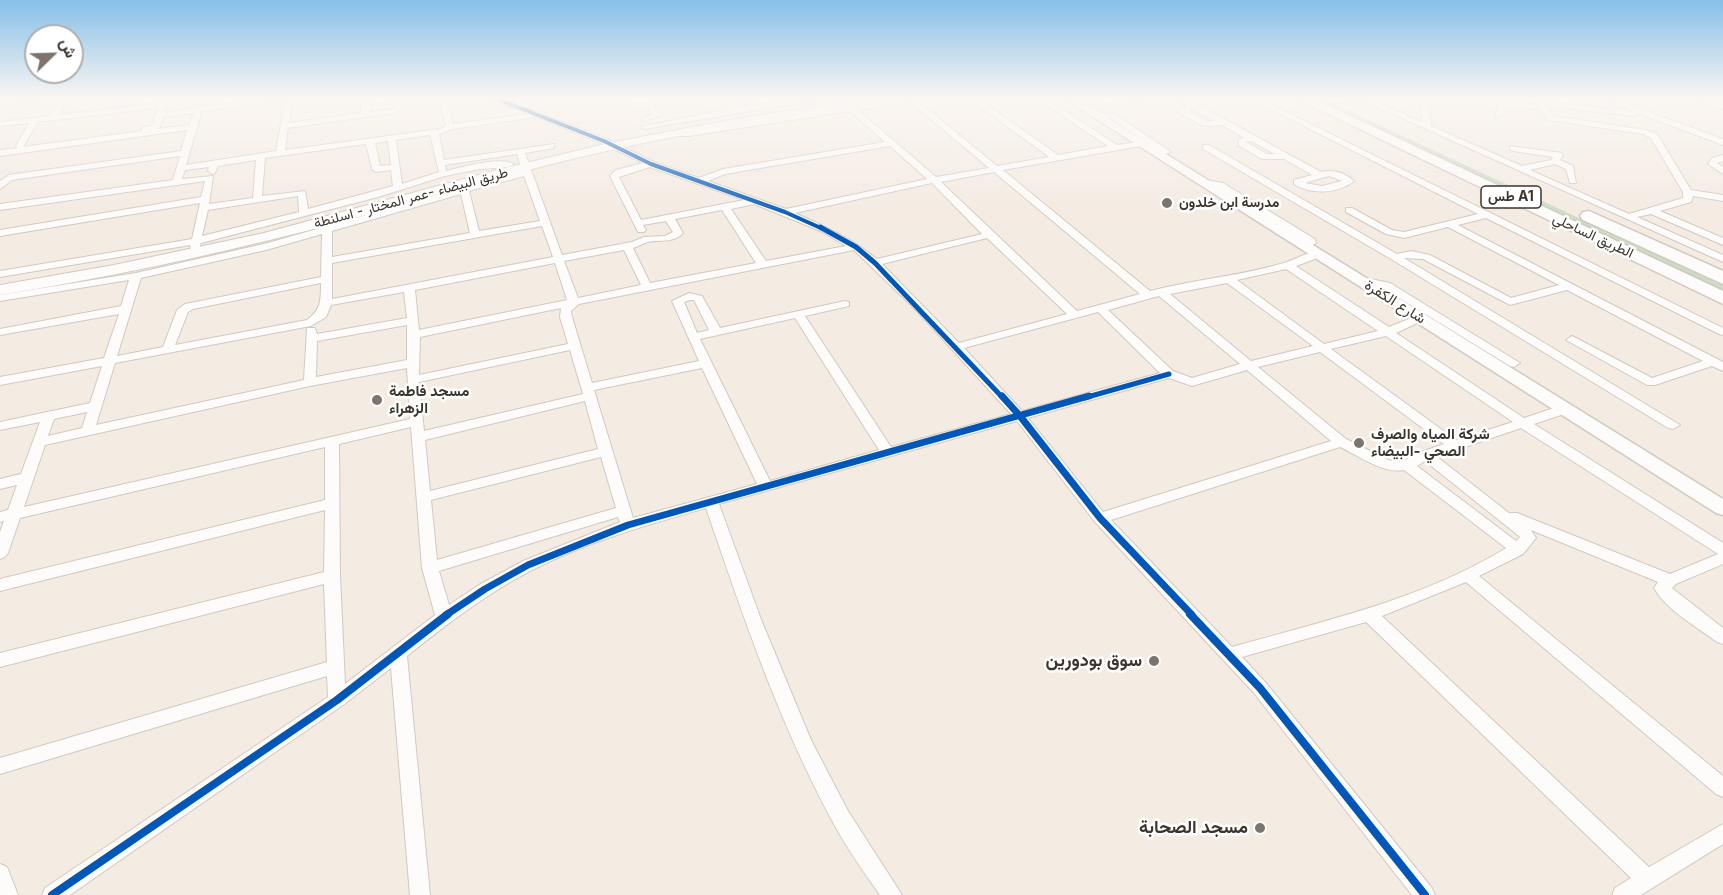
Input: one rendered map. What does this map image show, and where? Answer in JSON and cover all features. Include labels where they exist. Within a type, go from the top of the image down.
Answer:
[{"type":"highway","name":"الطريق الساحلي","points":[[1388,139],[1723,298]]},
{"type":"highway","name":"طس A1","points":[[1422,139],[1723,278]]},
{"type":"main road","name":"طريق البيضاء -عمر المختار - اسلنطة","points":[[610,144],[620,139]]},
{"type":"main road","name":"طريق البيضاء -عمر المختار - اسلنطة","points":[[0,282],[91,268],[303,221],[521,163],[640,139]]},
{"type":"main road","name":"طريق البيضاء -عمر المختار - اسلنطة","points":[[0,290],[105,272],[230,245],[521,163]]},
{"type":"street","points":[[20,146],[24,139]]},
{"type":"street","points":[[0,151],[77,139]]},
{"type":"street","points":[[0,151],[98,139]]},
{"type":"street","points":[[177,182],[189,139]]},
{"type":"street","points":[[280,153],[282,139]]},
{"type":"street","points":[[181,168],[280,153],[302,139]]},
{"type":"street","points":[[334,139],[370,141],[386,139]]},
{"type":"street","points":[[392,139],[398,188]]},
{"type":"street","points":[[436,139],[443,174]]},
{"type":"street","points":[[597,139],[651,164],[785,212],[826,230],[856,247],[875,263],[1020,416],[1100,518],[1260,688],[1425,895]]},
{"type":"street","points":[[883,139],[934,180],[1074,314]]},
{"type":"street","points":[[960,139],[1154,294],[1250,365],[1341,442],[1383,463],[1397,467],[1407,465],[1426,456],[1565,409]]},
{"type":"street","points":[[1030,139],[1058,159]]},
{"type":"street","points":[[1102,139],[1116,148]]},
{"type":"street","name":"شارع الكفرة","points":[[1134,139],[1723,508]]},
{"type":"street","points":[[1147,139],[1167,152],[1159,154]]},
{"type":"street","points":[[1249,139],[1241,143],[1267,158],[1285,157],[1319,176]]},
{"type":"street","points":[[1336,139],[1723,332]]},
{"type":"street","points":[[1454,139],[1723,259]]},
{"type":"street","points":[[1628,217],[1688,200],[1688,192],[1656,139]]},
{"type":"street","points":[[370,141],[376,169],[397,167]]},
{"type":"street","points":[[785,212],[934,180],[1141,143]]},
{"type":"street","points":[[700,181],[723,172],[889,144]]},
{"type":"street","points":[[0,298],[136,276],[327,231],[464,189],[521,163],[550,146]]},
{"type":"street","points":[[1206,147],[1395,257],[1673,425]]},
{"type":"street","points":[[1513,148],[1559,155],[1555,161]]},
{"type":"street","points":[[0,186],[5,179],[185,153]]},
{"type":"street","points":[[257,200],[261,157]]},
{"type":"street","points":[[1723,158],[1715,160],[1712,164],[1723,171]]},
{"type":"street","points":[[1522,169],[1555,161],[1570,168],[1574,181]]},
{"type":"street","points":[[441,163],[521,163]]},
{"type":"street","points":[[0,273],[196,244],[443,174],[486,165],[521,163]]},
{"type":"street","points":[[521,163],[574,303]]},
{"type":"street","points":[[196,244],[214,164]]},
{"type":"street","points":[[644,240],[614,175],[651,164]]},
{"type":"street","points":[[0,207],[210,178]]},
{"type":"street","points":[[464,189],[475,234]]},
{"type":"street","points":[[1688,192],[1723,198]]},
{"type":"street","points":[[0,233],[205,204],[257,200],[302,193],[304,214]]},
{"type":"street","points":[[638,223],[752,202]]},
{"type":"street","points":[[725,207],[763,265]]},
{"type":"street","points":[[1349,210],[1397,234],[1410,234],[1489,214]]},
{"type":"street","points":[[1653,211],[1723,242]]},
{"type":"street","points":[[326,303],[677,235],[678,231],[669,217]]},
{"type":"street","points":[[327,261],[545,223]]},
{"type":"street","points":[[1451,225],[1718,364]]},
{"type":"street","points":[[0,381],[311,322],[322,315],[326,303],[327,231]]},
{"type":"street","points":[[875,263],[989,235]]},
{"type":"street","points":[[627,246],[647,287]]},
{"type":"street","points":[[414,335],[856,247]]},
{"type":"street","points":[[956,347],[1154,294],[1288,265],[1319,254]]},
{"type":"street","points":[[1395,257],[1412,254],[1426,257],[1510,302],[1569,286]]},
{"type":"street","points":[[1288,265],[1522,423],[1723,550]]},
{"type":"street","points":[[88,430],[136,276]]},
{"type":"street","points":[[167,351],[183,310],[189,306],[327,279]]},
{"type":"street","points":[[1229,279],[1456,447]]},
{"type":"street","points":[[1361,280],[1386,285],[1514,363]]},
{"type":"street","points":[[409,286],[414,335],[413,380],[430,568],[444,616]]},
{"type":"street","points":[[716,332],[698,298],[686,297],[677,303],[765,485]]},
{"type":"street","points":[[574,303],[565,310],[573,346],[626,518]]},
{"type":"street","points":[[693,337],[844,304]]},
{"type":"street","points":[[0,332],[125,309]]},
{"type":"street","points":[[1101,309],[1169,374],[1192,382],[1250,365],[1388,332],[1420,318]]},
{"type":"street","points":[[798,314],[888,453]]},
{"type":"street","points":[[311,339],[411,321]]},
{"type":"street","points":[[309,382],[311,322]]},
{"type":"street","points":[[1572,340],[1651,382],[1718,364]]},
{"type":"street","points":[[413,380],[573,346]]},
{"type":"street","points":[[38,442],[309,382],[413,363]]},
{"type":"street","points":[[0,516],[332,442],[417,429],[589,392],[706,363]]},
{"type":"street","points":[[430,568],[626,518],[711,501],[1169,374]]},
{"type":"street","points":[[0,426],[96,406]]},
{"type":"street","points":[[0,554],[48,417]]},
{"type":"street","points":[[332,442],[332,576],[337,700]]},
{"type":"street","points":[[1100,518],[1341,442]]},
{"type":"street","points":[[424,497],[606,451]]},
{"type":"street","points":[[1230,654],[1369,614],[1468,575],[1518,550],[1528,538],[1499,512],[1426,456]]},
{"type":"street","points":[[1407,465],[1518,550]]},
{"type":"street","points":[[0,484],[25,478]]},
{"type":"street","points":[[711,501],[753,623],[817,771],[843,821],[892,895]]},
{"type":"street","points":[[0,585],[331,503]]},
{"type":"street","points":[[1499,512],[1670,580]]},
{"type":"street","points":[[52,895],[337,700],[398,655],[444,616],[485,589],[528,565],[626,518]]},
{"type":"street","points":[[1723,558],[1670,580],[1662,588],[1669,596],[1723,637]]},
{"type":"street","points":[[1468,575],[1723,788]]},
{"type":"street","points":[[0,660],[332,576]]},
{"type":"street","points":[[1369,614],[1647,879]]},
{"type":"street","points":[[398,655],[420,895]]},
{"type":"street","points":[[0,766],[336,666]]},
{"type":"street","points":[[1622,895],[1723,833]]},
{"type":"street","points":[[0,874],[8,895]]},
{"type":"green space","points":[[1396,139],[1409,139],[1723,285],[1723,294]]},
{"type":"cycle path","points":[[598,139],[651,164],[785,212],[826,230],[856,247],[875,263],[1020,416],[1100,518],[1260,688],[1425,895]]},
{"type":"cycle path","points":[[52,895],[337,700],[444,617],[485,589],[528,565],[628,525],[1169,374]]},
{"type":"place","name":"مدرسة ابن خلدون","points":[[1167,203]]},
{"type":"place","name":"مسجد فاطمة الزهراء","points":[[377,400]]},
{"type":"place","name":"شركة المياه والصرف الصحي -البيضاء","points":[[1359,443]]},
{"type":"place","name":"سوق بودورين","points":[[1154,661]]},
{"type":"place","name":"مسجد الصحابة","points":[[1260,828]]}]
